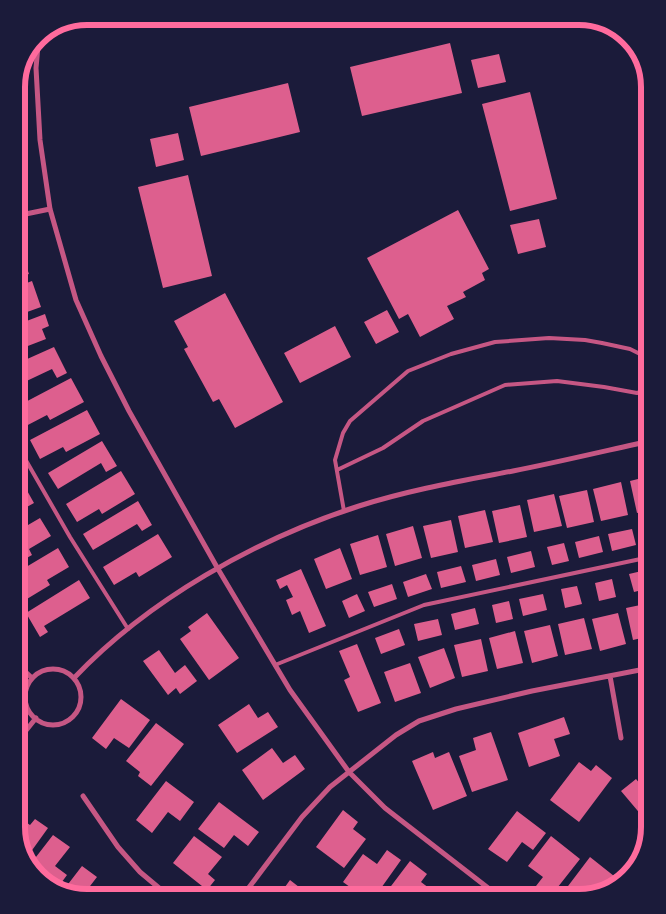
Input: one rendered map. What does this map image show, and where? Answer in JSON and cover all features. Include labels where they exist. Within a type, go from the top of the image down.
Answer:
[{"type":"street","points":[[38,48],[36,68],[40,140],[50,209],[76,300],[101,356],[129,411],[218,569],[290,690],[349,772],[384,808],[489,889]]},
{"type":"street","points":[[25,214],[50,209]]},
{"type":"street","points":[[74,678],[90,661],[179,591],[260,545],[314,522],[344,511],[429,487],[641,443]]},
{"type":"street","points":[[55,669],[67,673],[74,678],[81,696],[79,707],[70,719],[55,725],[48,724],[36,718],[30,712],[25,698],[27,687],[32,678],[42,671],[55,669]]},
{"type":"street","points":[[248,889],[302,817],[330,787],[396,735],[420,721],[456,709],[641,670]]},
{"type":"street","points":[[25,671],[32,678]]},
{"type":"street","points":[[610,676],[621,738]]},
{"type":"street","points":[[25,732],[36,718]]},
{"type":"street","points":[[83,796],[118,847],[140,872],[160,889]]},
{"type":"lane","points":[[344,511],[335,460],[343,433],[350,421],[408,371],[451,354],[495,342],[549,338],[602,343],[630,349],[641,354]]},
{"type":"lane","points":[[337,470],[383,448],[423,421],[505,385],[557,381],[637,393],[641,392]]},
{"type":"lane","points":[[25,459],[70,537],[128,630]]},
{"type":"lane","points":[[275,665],[424,605],[641,559]]},
{"type":"building","points":[[450,43],[462,93],[362,116],[350,67]]},
{"type":"building","points":[[499,54],[506,82],[478,88],[471,60]]},
{"type":"building","points":[[288,83],[300,132],[201,156],[189,107]]},
{"type":"building","points":[[530,92],[557,199],[510,211],[482,104]]},
{"type":"building","points":[[178,133],[184,160],[156,167],[150,139]]},
{"type":"building","points":[[188,175],[212,276],[163,288],[138,187]]},
{"type":"building","points":[[458,210],[489,269],[482,273],[485,280],[463,292],[466,297],[447,306],[454,319],[420,337],[408,314],[399,319],[367,258]]},
{"type":"building","points":[[539,219],[546,247],[518,254],[510,225]]},
{"type":"building","points":[[25,262],[29,274],[25,275]]},
{"type":"building","points":[[32,281],[41,307],[25,313],[25,284]]},
{"type":"building","points":[[225,293],[283,402],[235,428],[219,399],[213,402],[184,349],[188,347],[174,321]]},
{"type":"building","points":[[387,310],[399,332],[376,344],[364,322]]},
{"type":"building","points":[[45,314],[49,326],[42,329],[46,339],[25,347],[25,322]]},
{"type":"building","points":[[335,326],[351,357],[300,383],[284,353]]},
{"type":"building","points":[[54,347],[67,373],[57,378],[52,369],[25,382],[25,360]]},
{"type":"building","points":[[71,378],[84,402],[50,420],[47,415],[25,426],[25,402]]},
{"type":"building","points":[[87,410],[100,434],[66,452],[63,447],[40,459],[30,440]]},
{"type":"building","points":[[102,441],[117,466],[106,472],[101,463],[58,489],[48,473]]},
{"type":"building","points":[[121,471],[135,494],[102,514],[99,509],[77,522],[66,504]]},
{"type":"building","points":[[641,478],[641,512],[637,513],[630,481]]},
{"type":"building","points":[[621,482],[628,515],[601,521],[593,489]]},
{"type":"building","points":[[25,487],[34,503],[25,508]]},
{"type":"building","points":[[587,490],[594,522],[567,528],[559,496]]},
{"type":"building","points":[[554,494],[562,526],[534,532],[527,500]]},
{"type":"building","points":[[138,501],[152,525],[142,531],[137,524],[93,550],[83,534]]},
{"type":"building","points":[[520,505],[527,537],[499,543],[492,511]]},
{"type":"building","points":[[485,510],[493,542],[465,548],[458,516]]},
{"type":"building","points":[[40,518],[51,536],[29,549],[32,555],[25,559],[25,527]]},
{"type":"building","points":[[451,520],[458,552],[431,558],[423,526]]},
{"type":"building","points":[[413,526],[422,558],[395,566],[386,534]]},
{"type":"building","points":[[632,529],[636,545],[612,551],[608,534]]},
{"type":"building","points":[[158,534],[172,557],[139,577],[136,572],[114,585],[103,567]]},
{"type":"building","points":[[378,535],[387,567],[360,575],[350,544]]},
{"type":"building","points":[[599,536],[603,552],[579,558],[575,542]]},
{"type":"building","points":[[564,543],[569,561],[552,565],[547,547]]},
{"type":"building","points":[[58,548],[69,567],[47,580],[50,585],[25,600],[25,568]]},
{"type":"building","points":[[340,548],[352,579],[326,589],[314,559]]},
{"type":"building","points":[[531,551],[535,567],[511,573],[507,557]]},
{"type":"building","points":[[496,559],[500,575],[476,581],[472,565]]},
{"type":"building","points":[[461,566],[466,582],[441,588],[437,572]]},
{"type":"building","points":[[301,569],[326,626],[309,633],[300,611],[292,615],[286,600],[293,597],[287,585],[280,589],[276,580]]},
{"type":"building","points":[[641,571],[641,590],[634,592],[629,574]]},
{"type":"building","points":[[426,574],[432,589],[408,597],[403,582]]},
{"type":"building","points":[[612,579],[616,597],[599,601],[595,583]]},
{"type":"building","points":[[79,580],[90,598],[44,626],[48,632],[40,637],[26,613]]},
{"type":"building","points":[[392,584],[397,599],[374,607],[368,592]]},
{"type":"building","points":[[577,586],[582,604],[565,608],[561,589]]},
{"type":"building","points":[[357,594],[365,611],[349,618],[342,601]]},
{"type":"building","points":[[543,594],[547,610],[523,616],[519,599]]},
{"type":"building","points":[[509,601],[513,619],[496,623],[492,605]]},
{"type":"building","points":[[641,605],[641,638],[633,640],[626,608]]},
{"type":"building","points":[[475,608],[479,624],[455,630],[451,614]]},
{"type":"building","points":[[207,613],[239,658],[209,680],[180,639],[191,631],[188,627]]},
{"type":"building","points":[[618,613],[626,644],[600,651],[592,619]]},
{"type":"building","points":[[584,618],[592,649],[565,655],[558,624]]},
{"type":"building","points":[[438,619],[442,635],[418,641],[414,624]]},
{"type":"building","points":[[550,625],[558,656],[532,663],[524,631]]},
{"type":"building","points":[[399,629],[405,645],[381,654],[375,638]]},
{"type":"building","points":[[515,631],[523,663],[497,669],[489,638]]},
{"type":"building","points":[[481,639],[488,671],[462,677],[454,645]]},
{"type":"building","points":[[357,644],[381,703],[358,712],[344,680],[350,677],[339,651]]},
{"type":"building","points":[[444,648],[455,678],[430,688],[418,657]]},
{"type":"building","points":[[159,650],[175,673],[185,665],[197,681],[180,694],[176,688],[168,695],[143,661]]},
{"type":"building","points":[[410,663],[421,693],[395,702],[384,672]]},
{"type":"building","points":[[121,699],[150,720],[129,748],[114,738],[106,749],[92,738]]},
{"type":"building","points":[[249,704],[258,718],[268,712],[278,727],[237,753],[218,725]]},
{"type":"building","points":[[564,717],[570,734],[554,739],[560,756],[529,767],[518,733]]},
{"type":"building","points":[[156,723],[184,744],[151,786],[138,776],[140,772],[126,761]]},
{"type":"building","points":[[491,732],[508,780],[472,792],[459,756],[476,750],[473,738]]},
{"type":"building","points":[[272,748],[283,763],[295,755],[305,769],[263,800],[242,770]]},
{"type":"building","points":[[433,752],[435,758],[449,752],[467,796],[433,810],[412,761]]},
{"type":"building","points":[[579,762],[591,771],[596,765],[612,778],[579,822],[550,800]]},
{"type":"building","points":[[636,779],[641,785],[641,815],[621,791]]},
{"type":"building","points":[[166,781],[194,802],[180,821],[168,812],[152,833],[136,820]]},
{"type":"building","points":[[219,802],[259,832],[248,846],[234,835],[224,848],[198,829]]},
{"type":"building","points":[[343,810],[358,822],[353,829],[366,839],[344,868],[316,847]]},
{"type":"building","points":[[517,811],[546,833],[533,850],[522,842],[507,862],[488,849]]},
{"type":"building","points":[[35,819],[48,828],[31,852],[27,843],[25,821],[30,825]]},
{"type":"building","points":[[53,835],[70,847],[55,866],[67,875],[61,884],[43,871],[34,859]]},
{"type":"building","points":[[194,836],[222,857],[208,874],[215,880],[208,889],[173,863]]},
{"type":"building","points":[[551,836],[580,859],[556,889],[540,889],[536,886],[543,877],[528,866]]},
{"type":"building","points":[[387,850],[401,860],[380,889],[353,889],[343,882],[363,854],[377,864]]},
{"type":"building","points":[[590,857],[615,877],[595,887],[566,889]]},
{"type":"building","points":[[410,861],[427,874],[421,882],[430,889],[389,889]]},
{"type":"building","points":[[82,866],[97,877],[88,889],[67,886]]},
{"type":"building","points":[[290,880],[302,889],[284,889]]}]
